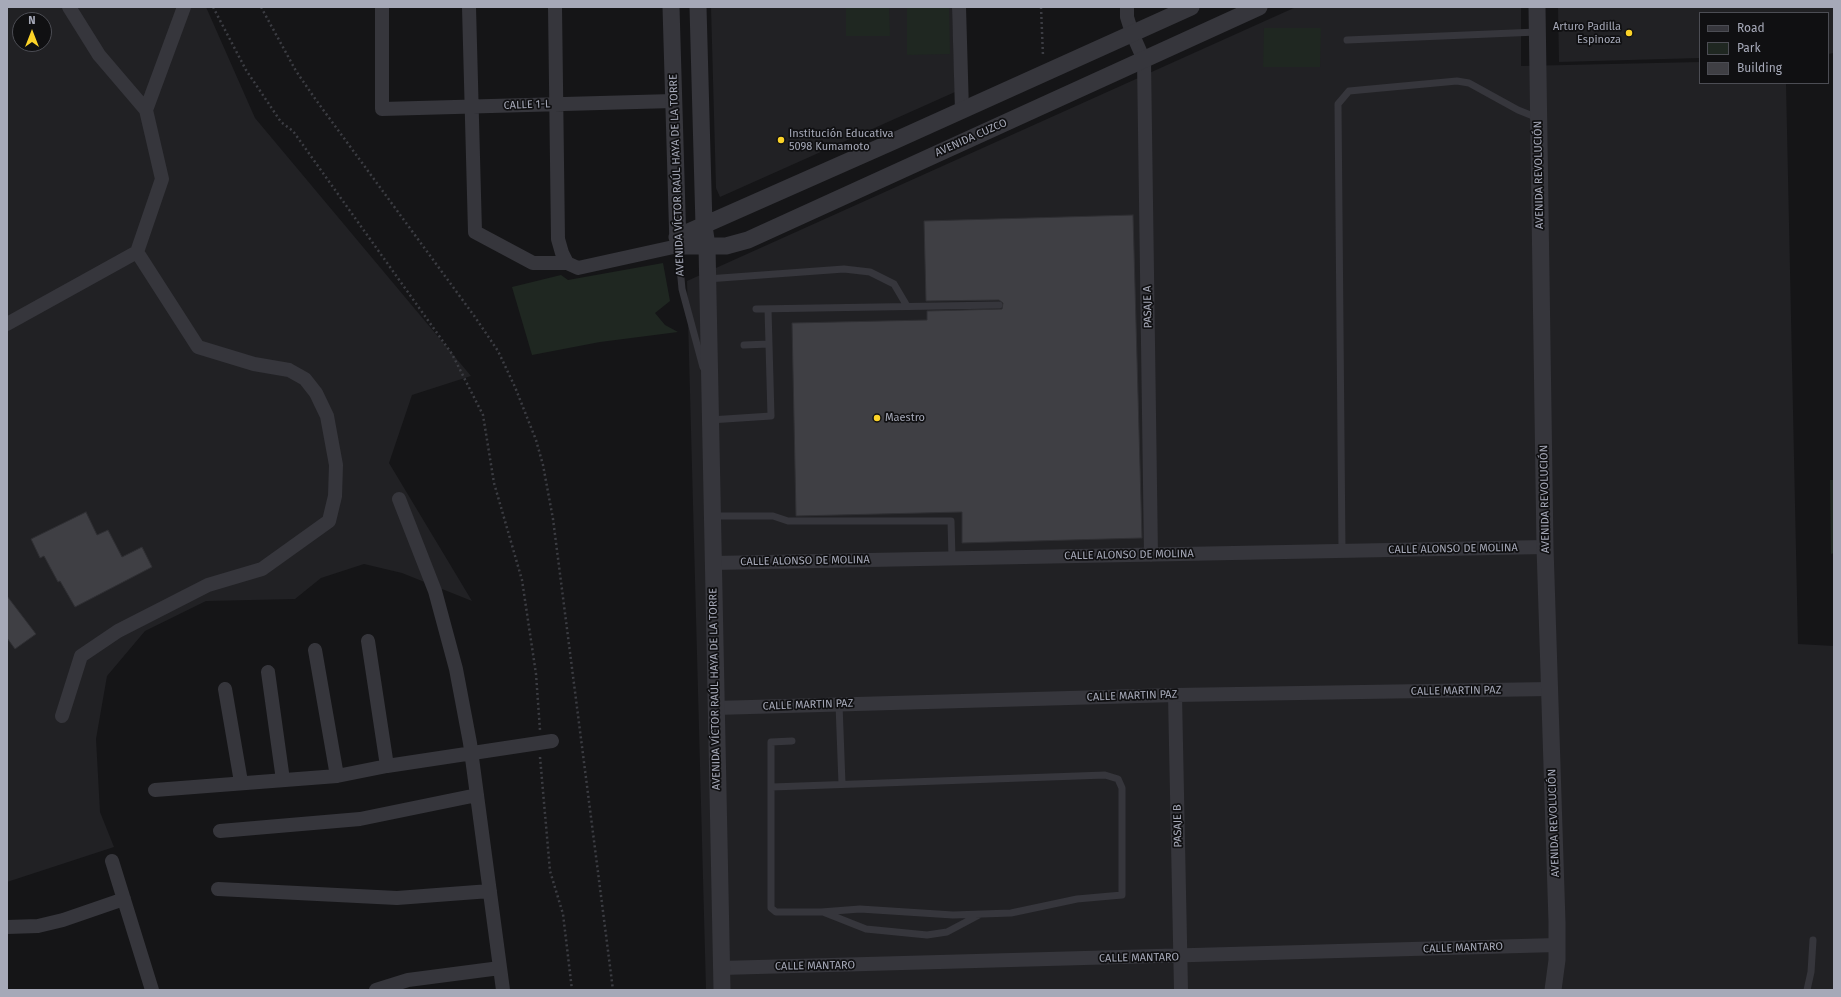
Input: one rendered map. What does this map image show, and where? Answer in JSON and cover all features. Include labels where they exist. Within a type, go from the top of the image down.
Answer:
[{"type":"street","points":[[7,324],[138,252],[162,179],[146,110],[99,55],[69,7]]},
{"type":"street","points":[[146,110],[184,7]]},
{"type":"street","name":"CALLE 1-L","points":[[382,7],[382,109],[673,101]]},
{"type":"street","points":[[469,7],[475,232],[533,263],[567,263],[578,268],[678,241],[704,226],[1191,7]]},
{"type":"street","points":[[555,7],[558,239],[567,263]]},
{"type":"street","name":"AVENIDA VÍCTOR RAÚL HAYA DE LA TORRE","points":[[671,7],[678,241]]},
{"type":"street","name":"AVENIDA VÍCTOR RAÚL HAYA DE LA TORRE","points":[[698,7],[704,226],[707,279],[722,990]]},
{"type":"street","points":[[959,7],[962,111]]},
{"type":"street","points":[[1127,7],[1127,17],[1132,33],[1144,60]]},
{"type":"street","name":"AVENIDA CUZCO","points":[[678,241],[706,246],[734,245],[748,240],[1259,7]]},
{"type":"street","name":"AVENIDA REVOLUCIÓN","points":[[1537,7],[1545,547],[1557,945],[1553,990]]},
{"type":"street","name":"PASAJE A","points":[[1144,60],[1151,554]]},
{"type":"street","points":[[62,716],[81,656],[118,631],[208,585],[262,569],[329,521],[335,496],[336,465],[327,416],[316,393],[305,379],[289,370],[254,364],[198,347],[138,252]]},
{"type":"street","points":[[399,499],[435,591],[456,669],[472,754],[503,990]]},
{"type":"street","name":"CALLE ALONSO DE MOLINA","points":[[713,563],[1545,547]]},
{"type":"street","points":[[368,641],[387,766]]},
{"type":"street","points":[[315,650],[337,776]]},
{"type":"street","points":[[268,672],[282,780]]},
{"type":"street","points":[[224,689],[241,782]]},
{"type":"street","name":"CALLE MARTIN PAZ","points":[[715,708],[1175,695],[1550,689]]},
{"type":"street","name":"PASAJE B","points":[[1175,695],[1180,956]]},
{"type":"street","points":[[154,790],[241,782],[337,776],[387,766],[472,754],[546,741]]},
{"type":"street","points":[[220,830],[360,819],[477,795]]},
{"type":"street","points":[[112,861],[152,990]]},
{"type":"street","points":[[218,889],[397,898],[490,891]]},
{"type":"street","points":[[7,927],[38,926],[63,920],[124,899]]},
{"type":"street","name":"CALLE MANTARO","points":[[721,968],[1557,945]]},
{"type":"street","points":[[1180,956],[1181,990]]},
{"type":"street","points":[[376,990],[500,968]]},
{"type":"lane","points":[[1347,40],[1537,32]]},
{"type":"lane","points":[[1342,551],[1338,104],[1349,91],[1457,81],[1473,85],[1518,110],[1538,118]]},
{"type":"lane","name":"AVENIDA VÍCTOR RAÚL HAYA DE LA TORRE","points":[[678,241],[682,289],[709,388]]},
{"type":"lane","points":[[707,279],[844,269],[864,271],[870,272],[894,284],[907,306]]},
{"type":"lane","points":[[756,309],[999,304]]},
{"type":"lane","points":[[710,420],[771,416],[768,309]]},
{"type":"lane","points":[[744,345],[769,344]]},
{"type":"lane","points":[[712,516],[773,516],[788,521],[951,521],[952,558]]},
{"type":"lane","points":[[839,704],[842,784]]},
{"type":"lane","points":[[772,787],[1105,775],[1118,778],[1122,788],[1122,895],[1077,899],[1012,913],[953,915],[860,909],[821,912],[776,912],[771,908],[771,742],[792,741]]},
{"type":"lane","points":[[821,912],[866,928],[927,936],[947,932],[982,914]]},
{"type":"lane","points":[[1807,990],[1811,972],[1813,940]]},
{"type":"path","points":[[213,7],[246,70],[281,122],[292,131],[452,354],[483,415],[494,482],[522,580],[546,741],[540,765],[550,871],[563,914],[572,990]]},
{"type":"path","points":[[261,7],[296,71],[475,317],[498,351],[515,387],[536,440],[543,465],[553,519],[613,990]]},
{"type":"path","points":[[1041,7],[1042,45],[1045,72]]},
{"type":"shaded area","points":[[7,7],[206,7],[255,118],[471,376],[412,395],[389,463],[472,601],[402,573],[364,564],[321,578],[295,599],[206,601],[145,631],[107,676],[96,739],[100,812],[114,847],[7,882]]},
{"type":"shaded area","name":"Institución Educativa 5098 Kumamoto","points":[[711,7],[952,7],[955,92],[720,197],[716,188]]},
{"type":"shaded area","points":[[1296,7],[1521,7],[1521,66],[1699,62],[1699,84],[1786,84],[1798,644],[1834,646],[1834,990],[706,990],[687,281]]},
{"type":"shaded area","name":"Arturo Padilla Espinoza","points":[[1558,7],[1834,7],[1834,53],[1829,54],[1829,12],[1699,12],[1699,58],[1559,62]]},
{"type":"green space","points":[[846,7],[889,7],[890,36],[846,36]]},
{"type":"green space","points":[[907,7],[949,7],[950,54],[907,55]]},
{"type":"green space","points":[[1264,28],[1321,28],[1320,67],[1263,67]]},
{"type":"green space","points":[[663,263],[670,301],[655,313],[665,325],[678,332],[600,342],[532,355],[512,287],[561,275],[568,280]]},
{"type":"green space","points":[[1830,480],[1834,480],[1834,553],[1831,554]]},
{"type":"building","points":[[1133,215],[1142,538],[962,543],[962,512],[796,516],[792,323],[927,320],[927,311],[1002,309],[1003,303],[999,300],[926,301],[924,221]]},
{"type":"building","points":[[86,512],[97,535],[108,530],[122,557],[142,547],[152,567],[75,607],[60,581],[58,582],[44,556],[40,558],[31,539]]},
{"type":"building","points":[[7,596],[36,634],[15,649],[7,638]]},
{"type":"place","name":"Arturo Padilla Espinoza","points":[[1629,33]]},
{"type":"place","name":"Institución Educativa 5098 Kumamoto","points":[[781,140]]},
{"type":"place","name":"Maestro","points":[[877,418]]}]
